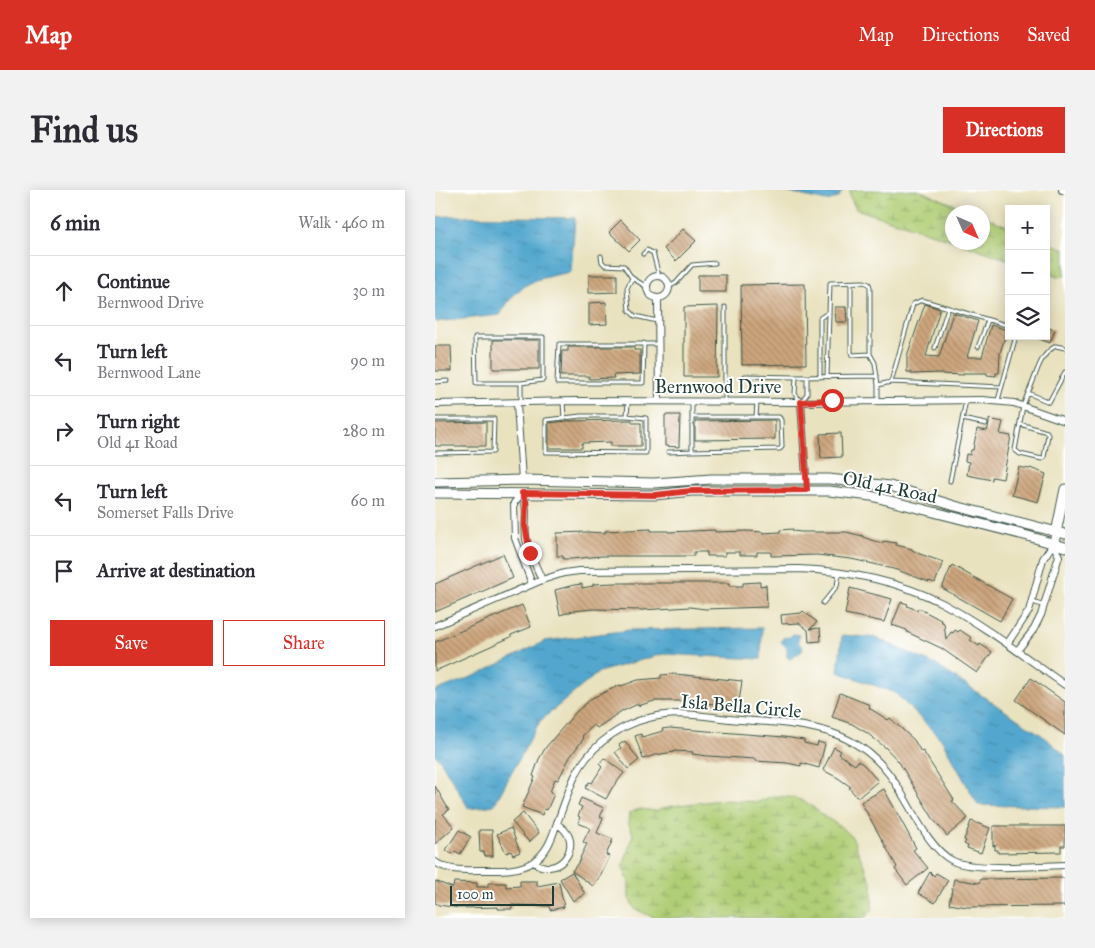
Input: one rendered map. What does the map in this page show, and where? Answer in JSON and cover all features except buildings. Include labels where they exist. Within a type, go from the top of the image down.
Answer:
[{"type":"street","points":[[659,276],[665,280],[669,288],[665,295],[658,298],[651,296],[647,287],[653,277],[659,276]]},
{"type":"street","points":[[658,298],[659,401]]},
{"type":"street","name":"Bernwood Drive","points":[[435,404],[725,400],[801,402],[966,400],[998,401],[1023,406],[1065,421]]},
{"type":"street","points":[[801,402],[807,490]]},
{"type":"street","points":[[519,404],[522,493],[526,502],[525,526],[530,553],[542,580]]},
{"type":"street","name":"Old 41 Road","points":[[435,482],[522,480],[654,483],[712,479],[806,478],[890,486],[955,506],[1061,533]]},
{"type":"street","points":[[1007,644],[1033,602],[1043,559],[1061,533],[1065,489]]},
{"type":"street","name":"Old 41 Road","points":[[435,493],[655,495],[691,491],[807,490],[871,496],[1065,547]]},
{"type":"street","points":[[522,493],[514,503],[515,538],[520,556],[532,584]]},
{"type":"street","points":[[1017,651],[1033,629],[1045,606],[1059,556],[1053,544]]},
{"type":"street","points":[[435,626],[532,584],[564,573],[579,571],[799,569],[839,572],[890,583],[924,596],[957,612],[1065,685]]},
{"type":"street","name":"Isla Bella Circle","points":[[533,862],[546,850],[575,776],[585,759],[605,739],[617,731],[642,719],[667,714],[824,729],[865,750],[885,769],[936,849],[951,860],[969,866],[1065,865]]},
{"type":"street","points":[[435,862],[447,868],[470,870],[525,867],[533,862],[541,868],[548,868],[562,862],[567,855],[569,840],[567,833],[557,824]]},
{"type":"lane","points":[[643,254],[647,250],[653,253],[659,276]]},
{"type":"lane","points":[[601,256],[602,262],[605,265],[624,266],[632,278],[647,287]]},
{"type":"lane","points":[[669,288],[676,284],[692,265],[715,263]]},
{"type":"lane","points":[[632,278],[627,288],[629,310],[635,316],[658,321]]},
{"type":"lane","points":[[827,376],[830,283],[864,282],[869,284],[871,287],[870,354],[875,363],[878,400]]},
{"type":"lane","points":[[851,283],[851,352],[852,355],[870,354]]},
{"type":"lane","points":[[891,382],[913,304],[922,300],[1005,325]]},
{"type":"lane","points":[[725,307],[725,400]]},
{"type":"lane","points":[[935,348],[948,308]]},
{"type":"lane","points":[[820,377],[820,318],[829,312]]},
{"type":"lane","points":[[978,347],[988,320]]},
{"type":"lane","points":[[475,336],[543,337],[543,380],[521,383],[476,383],[475,336]]},
{"type":"lane","points":[[998,401],[1015,340]]},
{"type":"lane","points":[[644,343],[643,383],[557,383],[559,344],[644,343],[658,344]]},
{"type":"lane","points":[[1020,424],[1047,432],[1048,435],[1042,459],[1020,454],[1015,450],[1023,406],[1039,364],[1047,350],[1056,346],[1065,348]]},
{"type":"lane","points":[[1028,393],[1049,402],[1065,372]]},
{"type":"lane","points":[[745,376],[877,376]]},
{"type":"lane","points":[[796,377],[795,394],[801,402],[807,394],[807,377]]},
{"type":"lane","points":[[435,382],[448,381]]},
{"type":"lane","points":[[878,385],[891,382],[1002,387]]},
{"type":"lane","points":[[519,404],[521,383]]},
{"type":"lane","points":[[950,481],[966,400]]},
{"type":"lane","points":[[627,416],[629,401]]},
{"type":"lane","points":[[692,401],[692,451]]},
{"type":"lane","points":[[756,417],[757,401]]},
{"type":"lane","points":[[563,402],[564,418]]},
{"type":"lane","points":[[627,416],[646,418],[646,453],[546,452],[546,420],[627,416]]},
{"type":"lane","points":[[668,452],[781,448],[781,418],[779,417],[692,418]]},
{"type":"lane","points":[[435,419],[494,419],[493,452],[435,454]]},
{"type":"lane","points":[[962,420],[986,424]]},
{"type":"lane","points":[[520,556],[530,553]]},
{"type":"lane","points":[[823,603],[837,586],[839,572]]},
{"type":"lane","points":[[1033,602],[1045,606]]},
{"type":"green space","points":[[850,190],[918,190],[956,205],[945,205],[945,238],[856,209],[850,197]]},
{"type":"green space","points":[[990,219],[1005,225],[1005,259],[981,250],[990,250]]},
{"type":"green space","points":[[1050,243],[1065,249],[1065,276],[1057,277],[1050,274]]},
{"type":"green space","points":[[772,796],[792,798],[806,802],[843,828],[852,837],[872,884],[872,911],[864,918],[655,918],[635,909],[629,898],[629,883],[623,867],[633,834],[628,823],[629,813],[640,809],[656,811],[679,805],[722,800],[759,802]]},
{"type":"water","points":[[777,190],[843,190],[838,198],[826,201]]},
{"type":"water","points":[[435,217],[575,218],[571,272],[529,283],[514,295],[500,315],[435,322]]},
{"type":"water","points":[[762,628],[761,659],[663,654],[599,672],[540,721],[494,805],[469,809],[435,754],[435,691],[477,675],[545,641],[630,630]]},
{"type":"water","points":[[793,634],[799,635],[798,642],[803,648],[802,651],[790,659],[787,657],[787,648],[781,642],[783,638],[790,637]]},
{"type":"water","points":[[842,635],[877,638],[936,665],[1043,736],[1065,755],[1065,807],[978,805],[941,739],[895,693],[838,672]]},
{"type":"route","points":[[530,553],[525,526],[526,502],[522,493],[655,495],[691,491],[807,490],[801,402],[832,400]]}]
